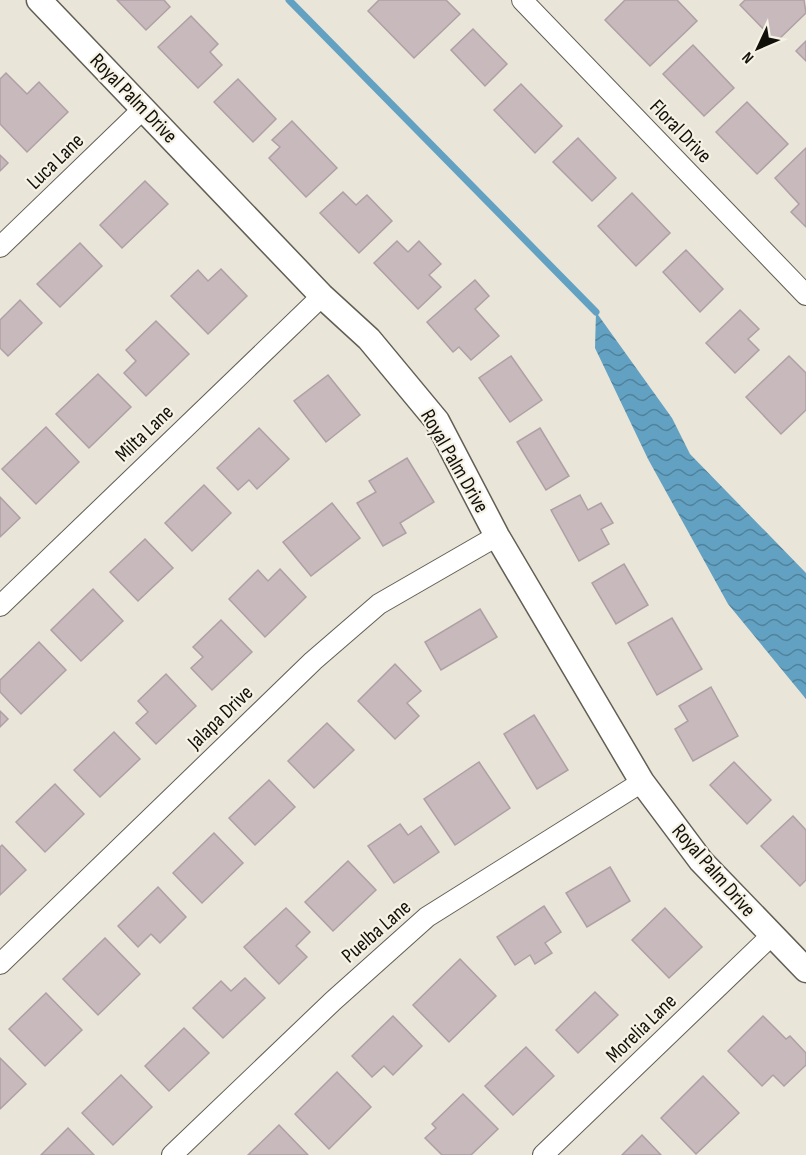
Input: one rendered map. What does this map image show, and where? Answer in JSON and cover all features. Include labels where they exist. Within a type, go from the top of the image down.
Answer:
[{"type":"street","name":"Royal Palm Drive","points":[[39,0],[322,296],[369,339],[437,421],[497,536],[642,782],[701,861],[806,970]]},
{"type":"street","name":"Floral Drive","points":[[522,0],[806,295]]},
{"type":"street","name":"Luca Lane","points":[[0,247],[144,108]]},
{"type":"street","name":"Milta Lane","points":[[0,606],[322,296]]},
{"type":"street","name":"Jalapa Drive","points":[[0,964],[313,661],[379,604],[497,536]]},
{"type":"street","name":"Puelba Lane","points":[[172,1155],[333,1001],[427,917],[642,782]]},
{"type":"street","name":"Morelia Lane","points":[[543,1155],[772,935]]},
{"type":"water","points":[[596,312],[672,418],[690,454],[806,573],[806,699],[728,604],[648,459],[595,348]]},
{"type":"building","points":[[117,0],[164,0],[170,7],[146,30]]},
{"type":"building","points":[[379,0],[446,0],[460,14],[414,58],[368,11]]},
{"type":"building","points":[[625,0],[677,0],[697,21],[650,66],[605,20]]},
{"type":"building","points":[[745,0],[804,0],[806,13],[776,42],[740,5]]},
{"type":"building","points":[[191,16],[218,44],[210,52],[222,65],[198,88],[158,47]]},
{"type":"building","points":[[473,29],[507,64],[485,86],[451,50]]},
{"type":"building","points":[[806,41],[806,61],[796,51]]},
{"type":"building","points":[[693,45],[734,88],[704,116],[663,74]]},
{"type":"building","points":[[6,73],[27,94],[39,82],[68,112],[27,152],[0,124],[0,79]]},
{"type":"building","points":[[238,79],[276,119],[253,142],[214,102]]},
{"type":"building","points":[[521,84],[562,126],[535,153],[494,110]]},
{"type":"building","points":[[747,102],[788,144],[757,174],[716,132]]},
{"type":"building","points":[[292,121],[337,168],[306,197],[269,158],[280,147],[272,140]]},
{"type":"building","points":[[578,138],[616,178],[592,201],[553,162]]},
{"type":"building","points":[[806,148],[806,227],[791,212],[799,204],[775,178]]},
{"type":"building","points":[[0,155],[8,163],[0,171]]},
{"type":"building","points":[[145,181],[168,204],[122,248],[100,225]]},
{"type":"building","points":[[343,192],[356,205],[367,195],[392,221],[359,253],[320,213]]},
{"type":"building","points":[[632,193],[670,233],[636,266],[598,226]]},
{"type":"building","points":[[397,241],[408,252],[419,241],[441,264],[429,275],[441,287],[418,309],[374,263]]},
{"type":"building","points":[[80,243],[102,266],[60,307],[37,284]]},
{"type":"building","points":[[686,250],[723,289],[700,312],[663,272]]},
{"type":"building","points":[[221,269],[247,296],[208,334],[171,296],[198,270],[208,281]]},
{"type":"building","points":[[475,280],[489,296],[475,309],[499,336],[471,360],[459,347],[453,352],[427,322]]},
{"type":"building","points":[[20,300],[42,323],[8,356],[0,348],[0,320]]},
{"type":"building","points":[[740,310],[759,329],[748,339],[759,350],[735,373],[706,343]]},
{"type":"building","points":[[156,321],[189,354],[146,396],[124,373],[136,361],[126,350]]},
{"type":"building","points":[[511,356],[542,400],[510,422],[479,378]]},
{"type":"building","points":[[789,356],[806,373],[806,410],[781,434],[746,397]]},
{"type":"building","points":[[98,374],[131,407],[89,448],[56,414]]},
{"type":"building","points":[[328,375],[360,415],[326,442],[294,401]]},
{"type":"building","points":[[46,427],[79,462],[36,504],[2,469]]},
{"type":"building","points":[[259,428],[289,459],[257,489],[249,480],[238,490],[217,468]]},
{"type":"building","points":[[540,428],[569,476],[546,490],[517,442]]},
{"type":"building","points":[[407,458],[434,502],[400,523],[406,533],[383,546],[357,503],[376,492],[369,481]]},
{"type":"building","points":[[204,485],[231,513],[192,551],[165,523]]},
{"type":"building","points":[[580,495],[588,510],[601,503],[613,523],[601,529],[609,544],[579,561],[551,510]]},
{"type":"building","points":[[0,497],[20,518],[0,537]]},
{"type":"building","points":[[332,503],[360,538],[311,576],[283,542]]},
{"type":"building","points":[[145,539],[173,568],[138,601],[110,572]]},
{"type":"building","points":[[624,564],[648,605],[616,624],[592,583]]},
{"type":"building","points":[[280,569],[306,597],[265,637],[229,599],[258,570],[268,581]]},
{"type":"building","points":[[93,589],[123,621],[81,661],[51,630]]},
{"type":"building","points":[[480,609],[497,637],[441,670],[425,642]]},
{"type":"building","points":[[672,618],[702,669],[657,695],[628,643]]},
{"type":"building","points":[[221,620],[252,652],[212,690],[191,668],[203,657],[193,647]]},
{"type":"building","points":[[39,642],[66,670],[21,714],[0,692],[0,680]]},
{"type":"building","points":[[395,664],[421,691],[407,703],[419,716],[395,739],[358,701]]},
{"type":"building","points":[[166,674],[196,706],[156,744],[136,723],[148,712],[138,701]]},
{"type":"building","points":[[711,687],[738,736],[693,761],[675,729],[688,721],[679,706]]},
{"type":"building","points":[[0,711],[8,719],[0,727]]},
{"type":"building","points":[[534,715],[568,770],[537,789],[504,734]]},
{"type":"building","points":[[327,723],[354,750],[314,788],[288,761]]},
{"type":"building","points":[[114,732],[140,759],[100,797],[74,770]]},
{"type":"building","points":[[479,762],[510,808],[455,845],[424,799]]},
{"type":"building","points":[[734,762],[771,800],[747,824],[710,785]]},
{"type":"building","points":[[269,780],[295,807],[255,845],[229,818]]},
{"type":"building","points":[[55,784],[84,814],[45,852],[16,822]]},
{"type":"building","points":[[793,816],[806,830],[806,880],[800,886],[761,846]]},
{"type":"building","points":[[400,824],[408,835],[421,826],[439,852],[394,883],[368,846]]},
{"type":"building","points":[[214,833],[243,863],[202,903],[173,873]]},
{"type":"building","points":[[2,845],[26,870],[0,895],[0,847]]},
{"type":"building","points":[[348,861],[376,890],[333,931],[305,902]]},
{"type":"building","points":[[610,867],[630,901],[587,927],[566,893]]},
{"type":"building","points":[[158,887],[186,917],[160,943],[151,934],[138,947],[118,926]]},
{"type":"building","points":[[544,906],[561,932],[545,943],[552,953],[535,964],[530,955],[515,965],[497,937]]},
{"type":"building","points":[[286,908],[310,932],[296,946],[307,957],[279,984],[244,947]]},
{"type":"building","points":[[665,908],[702,947],[669,978],[632,940]]},
{"type":"building","points":[[105,938],[140,974],[98,1015],[63,979]]},
{"type":"building","points":[[460,959],[496,996],[449,1042],[413,1005]]},
{"type":"building","points":[[245,978],[265,998],[223,1038],[193,1008],[221,981],[231,991]]},
{"type":"building","points":[[595,992],[618,1015],[578,1053],[556,1030]]},
{"type":"building","points":[[46,993],[82,1030],[45,1066],[9,1029]]},
{"type":"building","points":[[393,1016],[422,1046],[393,1075],[384,1066],[372,1077],[352,1056]]},
{"type":"building","points":[[763,1016],[786,1039],[790,1036],[806,1053],[806,1065],[784,1086],[773,1075],[762,1086],[728,1051]]},
{"type":"building","points":[[184,1028],[209,1053],[169,1091],[145,1066]]},
{"type":"building","points":[[526,1047],[554,1076],[513,1115],[485,1086]]},
{"type":"building","points":[[0,1058],[26,1084],[0,1109]]},
{"type":"building","points":[[337,1072],[371,1107],[329,1149],[295,1114]]},
{"type":"building","points":[[121,1075],[152,1107],[113,1145],[82,1113]]},
{"type":"building","points":[[703,1076],[739,1113],[696,1154],[661,1118]]},
{"type":"building","points":[[463,1094],[498,1129],[471,1155],[442,1155],[425,1138],[436,1128],[432,1124]]},
{"type":"building","points":[[279,1125],[308,1155],[248,1155]]},
{"type":"building","points":[[68,1128],[94,1155],[41,1155]]},
{"type":"building","points":[[642,1135],[661,1155],[622,1155]]},
{"type":"waterway","points":[[289,0],[596,312]]}]
